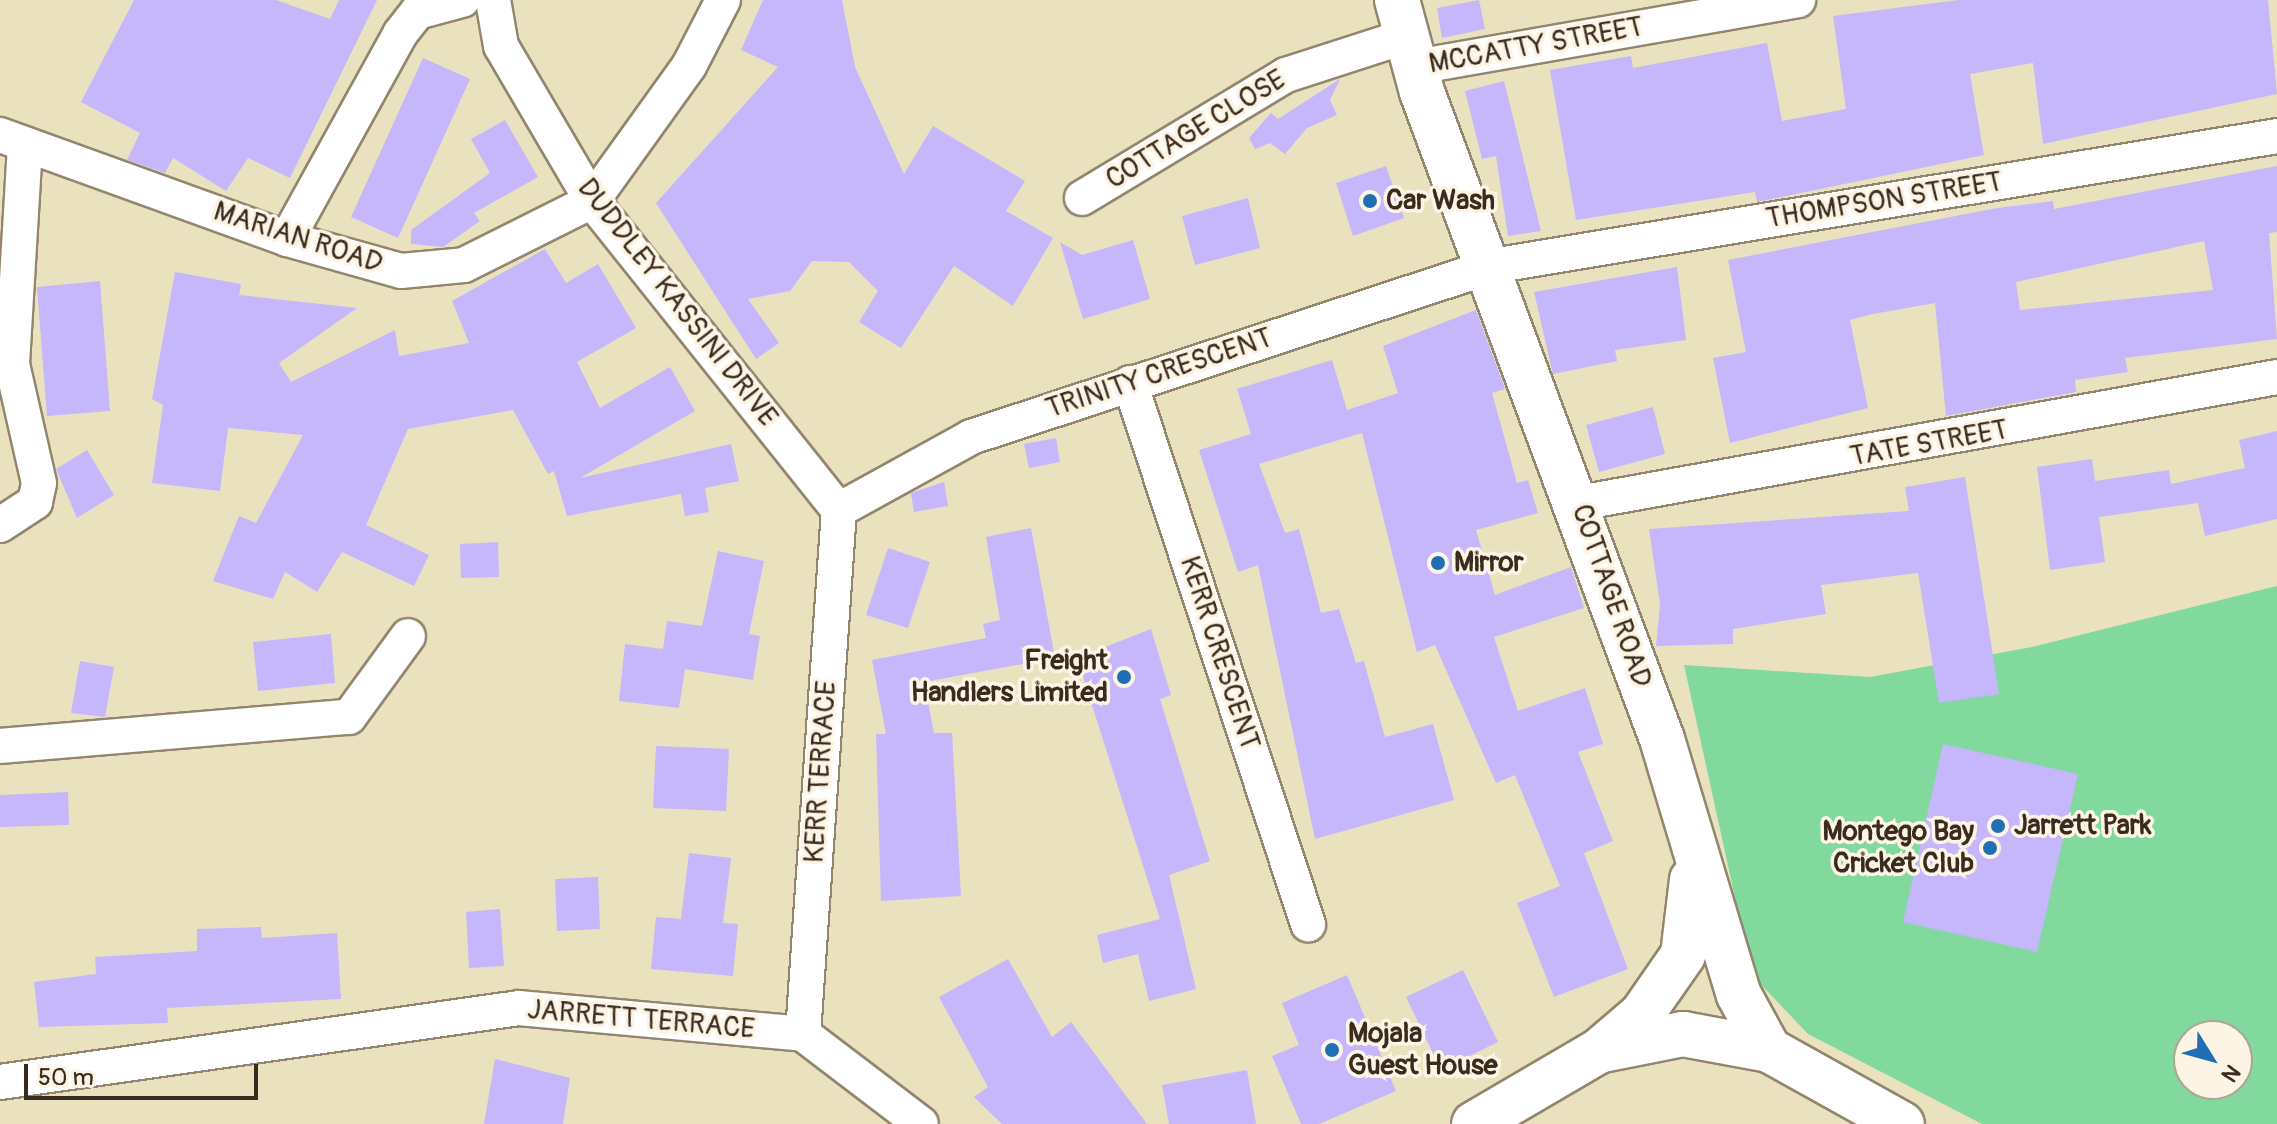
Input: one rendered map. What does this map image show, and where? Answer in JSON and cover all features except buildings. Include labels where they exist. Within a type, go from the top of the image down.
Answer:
[{"type":"main road","name":"COTTAGE ROAD","points":[[1405,35],[1579,503],[1733,981],[1769,1050]]},
{"type":"main road","points":[[1474,1124],[1599,1051],[1642,1014],[1683,955],[1692,920],[1693,850]]},
{"type":"main road","points":[[1599,1051],[1683,1034],[1769,1050],[1902,1124]]},
{"type":"street","points":[[287,239],[400,34],[417,12],[462,0]]},
{"type":"street","name":"DUDDLEY KASSINI DRIVE","points":[[493,0],[501,46],[592,201],[839,510]]},
{"type":"street","name":"MARIAN ROAD","points":[[12,139],[287,239],[401,271],[464,265],[592,201],[689,66],[723,0]]},
{"type":"street","name":"MCCATTY STREET","points":[[1405,35],[1798,0]]},
{"type":"street","name":"COTTAGE CLOSE","points":[[1082,198],[1286,75],[1405,35]]},
{"type":"street","name":"THOMPSON STREET","points":[[1492,266],[2277,136]]},
{"type":"street","points":[[0,525],[35,502],[39,483],[12,364],[12,139]]},
{"type":"street","name":"TRINITY CRESCENT","points":[[839,510],[971,437],[1492,266]]},
{"type":"street","name":"TATE STREET","points":[[1579,503],[2277,377]]},
{"type":"street","name":"KERR CRESCENT","points":[[1130,383],[1308,924]]},
{"type":"street","name":"KERR TERRACE","points":[[803,1034],[839,510]]},
{"type":"street","points":[[0,746],[349,717],[408,636]]},
{"type":"street","name":"JARRETT TERRACE","points":[[0,1082],[519,1008],[803,1034]]},
{"type":"street","points":[[803,1034],[921,1124]]},
{"type":"green space","name":"Jarrett Park","points":[[2277,586],[2277,1124],[1982,1124],[1808,1034],[1752,975],[1684,665],[1870,677],[2032,647]]},
{"type":"place","name":"Car Wash","points":[[1370,201]]},
{"type":"place","name":"Mirror","points":[[1438,563]]},
{"type":"place","name":"Freight Handlers Limited","points":[[1124,677]]},
{"type":"place","name":"Jarrett Park","points":[[1998,826]]},
{"type":"place","name":"Montego Bay Cricket Club","points":[[1990,848]]},
{"type":"place","name":"Mojala Guest House","points":[[1332,1050]]}]
